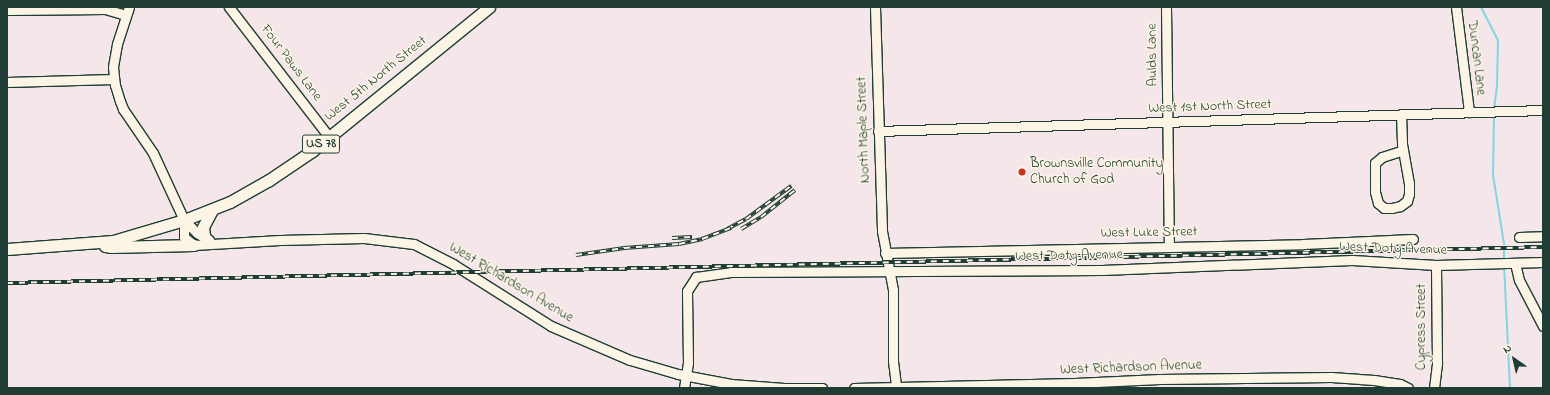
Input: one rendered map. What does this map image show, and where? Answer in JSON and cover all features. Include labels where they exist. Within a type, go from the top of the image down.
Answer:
[{"type":"main road","name":"West 5th North Street","points":[[7,249],[99,242],[143,233],[212,210],[269,180],[312,152],[489,7]]},
{"type":"main road","points":[[207,240],[204,236],[203,227],[212,210]]},
{"type":"main road","points":[[99,242],[111,248],[194,245]]},
{"type":"street","name":"Four Paws Lane","points":[[229,7],[329,137]]},
{"type":"street","name":"North Maple Street","points":[[875,7],[882,231],[892,290],[896,386]]},
{"type":"street","name":"Aulds Lane","points":[[1166,7],[1169,246]]},
{"type":"street","name":"Duncan Lane","points":[[1456,7],[1469,112]]},
{"type":"street","points":[[7,10],[105,9],[128,11],[117,44],[114,79],[123,109],[153,153],[184,220],[207,240]]},
{"type":"street","points":[[7,82],[114,79]]},
{"type":"street","name":"West 1st North Street","points":[[878,131],[1543,110]]},
{"type":"street","points":[[1401,114],[1403,150],[1409,183],[1409,194],[1407,201],[1400,206],[1384,208],[1378,203],[1375,192],[1376,163],[1382,157],[1403,150]]},
{"type":"street","points":[[184,220],[184,237],[194,245]]},
{"type":"street","points":[[1519,237],[1543,236]]},
{"type":"street","name":"West Richardson Avenue","points":[[194,245],[364,238],[414,244],[453,264],[530,314],[572,337],[642,364],[687,375],[709,384],[822,388]]},
{"type":"street","name":"West Luke Street","points":[[885,253],[1310,244],[1413,239]]},
{"type":"street","name":"West Richardson Avenue","points":[[207,240],[228,243]]},
{"type":"street","name":"West Doty Avenue","points":[[684,388],[687,375],[687,291],[696,277],[731,272],[1102,270],[1352,260],[1436,265],[1543,262]]},
{"type":"street","points":[[1515,263],[1519,280],[1543,326]]},
{"type":"street","name":"Cypress Street","points":[[1434,388],[1437,362],[1436,265]]},
{"type":"street","name":"West Richardson Avenue","points":[[854,388],[1076,383],[1122,384],[1331,377],[1387,381],[1408,388]]},
{"type":"waterway","points":[[1481,7],[1498,40],[1497,85],[1494,109]]},
{"type":"waterway","points":[[1494,114],[1493,175],[1504,244]]},
{"type":"waterway","points":[[1504,250],[1504,261]]},
{"type":"waterway","points":[[1504,265],[1510,388]]},
{"type":"railway","points":[[727,229],[746,219],[791,186]]},
{"type":"railway","points":[[741,229],[761,217],[795,190]]},
{"type":"railway","points":[[576,255],[624,248],[679,244],[702,239],[731,228]]},
{"type":"railway","points":[[672,238],[692,237]]},
{"type":"railway","points":[[7,283],[1543,247]]},
{"type":"place","name":"Brownsville Community Church of God","points":[[1022,172]]}]
